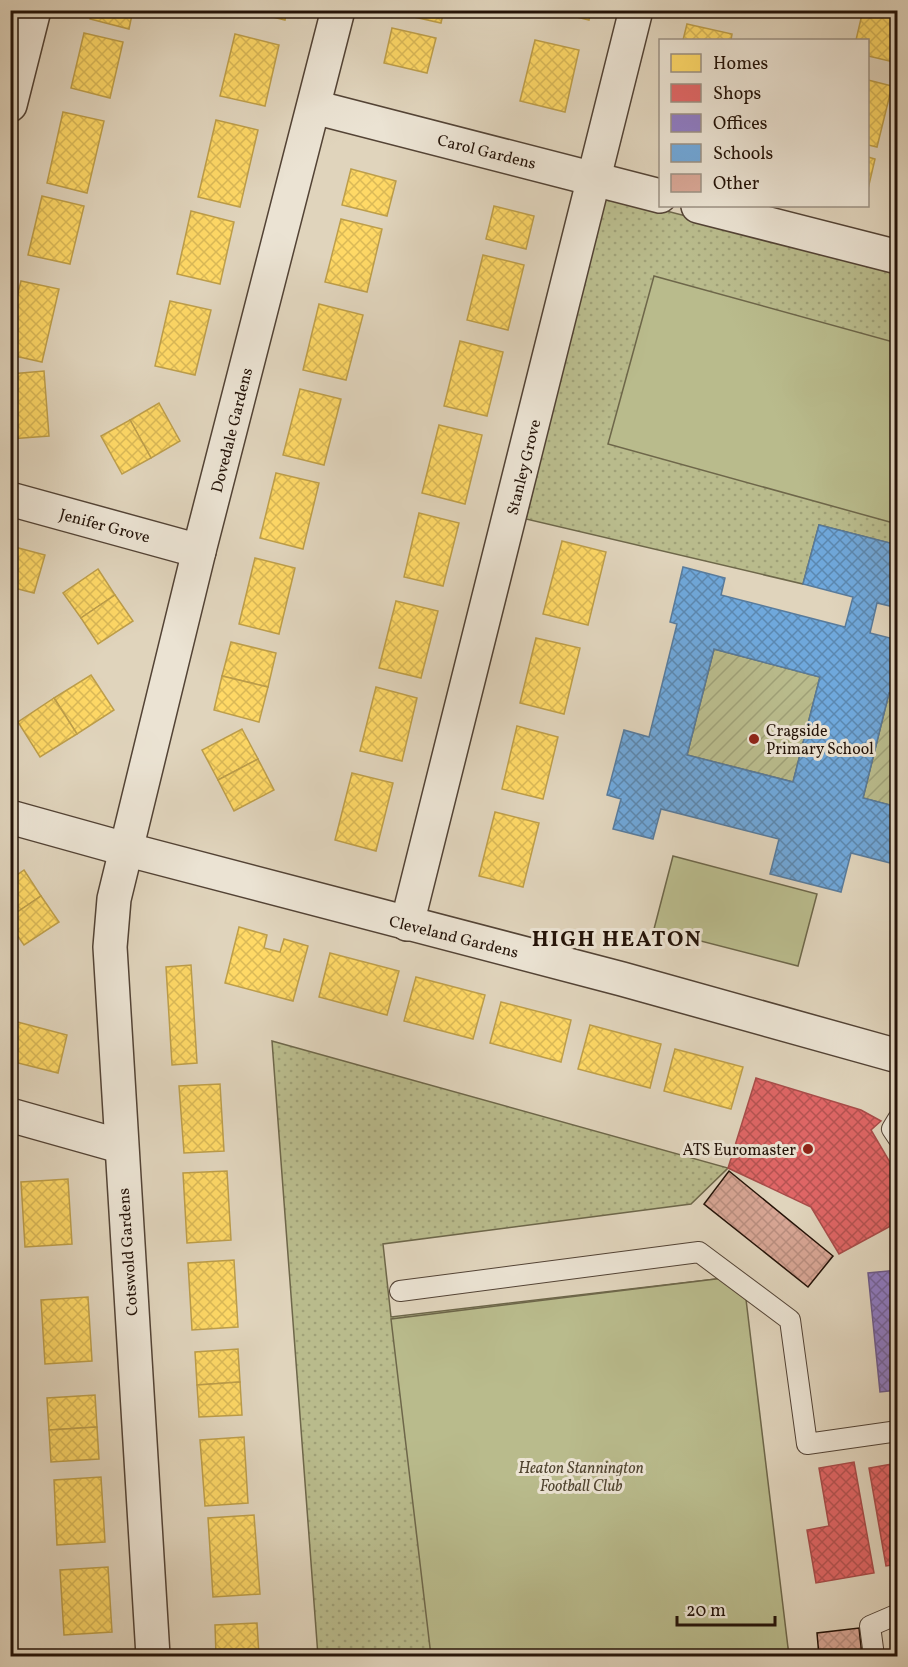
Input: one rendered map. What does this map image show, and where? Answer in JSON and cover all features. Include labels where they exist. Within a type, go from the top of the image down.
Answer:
[{"type":"street","points":[[10,105],[34,10]]},
{"type":"street","name":"Dovedale Gardens","points":[[125,849],[338,10]]},
{"type":"street","name":"Stanley Grove","points":[[407,924],[636,10]]},
{"type":"street","name":"Carol Gardens","points":[[314,107],[659,196]]},
{"type":"street","points":[[702,207],[897,254]]},
{"type":"street","name":"Jenifer Grove","points":[[10,499],[199,551]]},
{"type":"street","name":"Cleveland Gardens","points":[[10,817],[407,924],[622,979],[897,1056]]},
{"type":"street","name":"Cotswold Gardens","points":[[125,849],[114,899],[110,947],[120,1146],[153,1656]]},
{"type":"street","points":[[10,1115],[120,1146]]},
{"type":"lane","points":[[897,1119],[892,1129],[897,1138]]},
{"type":"lane","points":[[400,1291],[699,1252],[790,1320],[807,1444],[897,1431]]},
{"type":"lane","points":[[874,1656],[870,1626],[897,1614]]},
{"type":"green space","points":[[604,195],[897,270],[897,545],[819,525],[803,584],[526,519]]},
{"type":"green space","points":[[654,276],[897,343],[897,524],[608,444]]},
{"type":"green space","points":[[714,649],[820,677],[793,782],[687,755]]},
{"type":"green space","points":[[889,693],[897,695],[897,807],[863,798]]},
{"type":"green space","points":[[673,856],[817,894],[798,966],[654,929]]},
{"type":"green space","name":"Heaton Stannington Football Club","points":[[272,1041],[728,1168],[691,1204],[383,1244],[391,1317],[724,1278],[789,1656],[318,1656]]},
{"type":"green space","points":[[724,1278],[745,1291],[789,1656],[431,1656],[391,1319]]},
{"type":"building: Homes","points":[[92,10],[133,10],[129,29],[90,19]]},
{"type":"building: Homes","points":[[244,10],[287,10],[285,20]]},
{"type":"building: Homes","points":[[397,10],[444,10],[441,23],[396,13]]},
{"type":"building: Homes","points":[[549,10],[591,10],[589,20]]},
{"type":"building: Homes","points":[[863,10],[898,10],[898,63],[869,56],[869,39],[856,39]]},
{"type":"building: Homes","points":[[687,24],[732,34],[731,39],[683,39]]},
{"type":"building: Homes","points":[[392,28],[436,38],[427,73],[384,63]]},
{"type":"building: Homes","points":[[84,33],[123,42],[110,98],[71,88]]},
{"type":"building: Homes","points":[[235,34],[279,45],[265,106],[220,96]]},
{"type":"building: Homes","points":[[535,40],[579,50],[565,112],[520,101]]},
{"type":"building: Homes","points":[[869,80],[892,86],[877,147],[869,145]]},
{"type":"building: Homes","points":[[63,112],[104,121],[87,193],[47,183]]},
{"type":"building: Homes","points":[[216,120],[258,130],[240,207],[198,197]]},
{"type":"building: Homes","points":[[869,157],[875,159],[869,185]]},
{"type":"building: Homes","points":[[351,169],[396,181],[387,216],[342,205]]},
{"type":"building: Homes","points":[[42,196],[84,206],[70,264],[28,255]]},
{"type":"building: Homes","points":[[494,206],[534,216],[526,249],[486,239]]},
{"type":"building: Homes","points":[[191,211],[234,222],[220,284],[177,274]]},
{"type":"building: Homes","points":[[341,219],[382,229],[367,292],[325,282]]},
{"type":"building: Homes","points":[[483,255],[524,265],[508,330],[467,320]]},
{"type":"building: Homes","points":[[21,281],[59,289],[42,362],[10,355],[10,325]]},
{"type":"building: Homes","points":[[170,301],[211,310],[195,375],[155,366]]},
{"type":"building: Homes","points":[[319,304],[363,315],[346,380],[303,370]]},
{"type":"building: Homes","points":[[460,341],[503,352],[487,416],[444,406]]},
{"type":"building: Homes","points":[[44,371],[49,436],[10,439],[10,374]]},
{"type":"building: Homes","points":[[300,389],[341,399],[324,465],[283,455]]},
{"type":"building: Homes","points":[[159,403],[180,441],[151,458],[130,420]]},
{"type":"building: Homes","points":[[130,420],[151,458],[122,474],[101,436]]},
{"type":"building: Homes","points":[[439,425],[482,435],[465,504],[422,493]]},
{"type":"building: Homes","points":[[276,473],[319,483],[303,549],[260,538]]},
{"type":"building: Homes","points":[[419,513],[459,523],[443,586],[404,577]]},
{"type":"building: Homes","points":[[562,541],[606,552],[588,625],[543,614]]},
{"type":"building: Homes","points":[[11,546],[45,555],[34,593],[10,587]]},
{"type":"building: Homes","points":[[255,558],[295,568],[279,634],[239,624]]},
{"type":"building: Homes","points":[[98,569],[115,595],[81,618],[63,593]]},
{"type":"building: Homes","points":[[115,595],[133,621],[98,644],[81,618]]},
{"type":"building: Homes","points":[[396,601],[438,611],[421,678],[379,668]]},
{"type":"building: Homes","points":[[536,638],[580,648],[564,714],[520,703]]},
{"type":"building: Homes","points":[[231,642],[276,653],[268,687],[222,676]]},
{"type":"building: Homes","points":[[91,675],[114,710],[77,734],[54,698]]},
{"type":"building: Homes","points":[[222,676],[268,687],[259,722],[214,710]]},
{"type":"building: Homes","points":[[376,687],[417,698],[402,761],[360,751]]},
{"type":"building: Homes","points":[[54,698],[77,734],[40,757],[18,722]]},
{"type":"building: Homes","points":[[517,726],[558,737],[543,799],[502,789]]},
{"type":"building: Homes","points":[[242,729],[258,759],[218,780],[202,750]]},
{"type":"building: Homes","points":[[258,759],[274,790],[234,811],[218,780]]},
{"type":"building: Homes","points":[[352,773],[393,783],[376,851],[335,840]]},
{"type":"building: Homes","points":[[495,812],[539,823],[523,887],[479,876]]},
{"type":"building: Homes","points":[[24,870],[41,896],[10,917],[10,880]]},
{"type":"building: Homes","points":[[41,896],[59,922],[24,945],[10,925],[10,917]]},
{"type":"building: Homes","points":[[239,927],[267,935],[264,948],[280,952],[284,939],[308,946],[293,1001],[225,983]]},
{"type":"building: Homes","points":[[330,953],[399,971],[387,1015],[319,997]]},
{"type":"building: Homes","points":[[191,965],[197,1063],[172,1065],[166,967]]},
{"type":"building: Homes","points":[[416,977],[485,995],[473,1039],[404,1021]]},
{"type":"building: Homes","points":[[501,1002],[571,1020],[561,1062],[490,1043]]},
{"type":"building: Homes","points":[[10,1020],[67,1035],[58,1073],[10,1061]]},
{"type":"building: Homes","points":[[590,1025],[661,1044],[650,1088],[578,1069]]},
{"type":"building: Homes","points":[[675,1049],[743,1067],[731,1109],[664,1091]]},
{"type":"building: Homes","points":[[220,1084],[224,1151],[184,1153],[179,1086]]},
{"type":"building: Homes","points":[[227,1171],[231,1240],[187,1243],[183,1173]]},
{"type":"building: Homes","points":[[68,1179],[72,1244],[25,1247],[21,1182]]},
{"type":"building: Homes","points":[[234,1260],[238,1327],[192,1330],[188,1263]]},
{"type":"building: Homes","points":[[88,1297],[92,1361],[45,1364],[41,1300]]},
{"type":"building: Homes","points":[[238,1349],[240,1382],[197,1385],[195,1352]]},
{"type":"building: Homes","points":[[240,1382],[242,1415],[199,1417],[197,1385]]},
{"type":"building: Homes","points":[[95,1395],[97,1427],[49,1430],[47,1398]]},
{"type":"building: Homes","points":[[97,1427],[99,1459],[51,1462],[49,1430]]},
{"type":"building: Homes","points":[[244,1437],[248,1503],[205,1506],[200,1440]]},
{"type":"building: Homes","points":[[101,1477],[105,1542],[57,1545],[54,1480]]},
{"type":"building: Homes","points":[[254,1515],[260,1594],[213,1597],[208,1518]]},
{"type":"building: Homes","points":[[108,1567],[112,1632],[64,1635],[60,1570]]},
{"type":"building: Homes","points":[[257,1623],[259,1656],[216,1656],[215,1625]]},
{"type":"building: Shops","name":"ATS Euromaster","points":[[756,1078],[861,1110],[881,1121],[871,1130],[898,1176],[898,1222],[839,1254],[811,1207],[728,1168]]},
{"type":"building: Shops","points":[[854,1462],[874,1573],[816,1583],[807,1530],[829,1526],[819,1468]]},
{"type":"building: Shops","points":[[898,1463],[898,1564],[886,1566],[869,1468]]},
{"type":"building: Offices","points":[[898,1270],[898,1390],[880,1392],[868,1273]]},
{"type":"building: Schools","points":[[819,525],[898,545],[898,608],[877,603],[870,633],[898,640],[898,695],[889,693],[863,798],[898,807],[898,865],[851,853],[841,892],[770,874],[779,839],[661,809],[653,839],[613,829],[621,799],[607,795],[624,730],[649,737],[677,624],[670,622],[683,567],[725,578],[721,595],[845,627],[853,597],[803,584]],"holes":[[[714,649],[820,677],[793,782],[687,755]]]},
{"type":"building: Other","points":[[729,1171],[833,1256],[808,1287],[704,1204]]},
{"type":"building: Other","points":[[859,1628],[862,1656],[819,1656],[817,1633]]},
{"type":"place","name":"Cragside Primary School","points":[[754,739]]},
{"type":"place","name":"ATS Euromaster","points":[[808,1149]]},
{"type":"district","name":"HIGH HEATON","points":[[617,938]]}]
